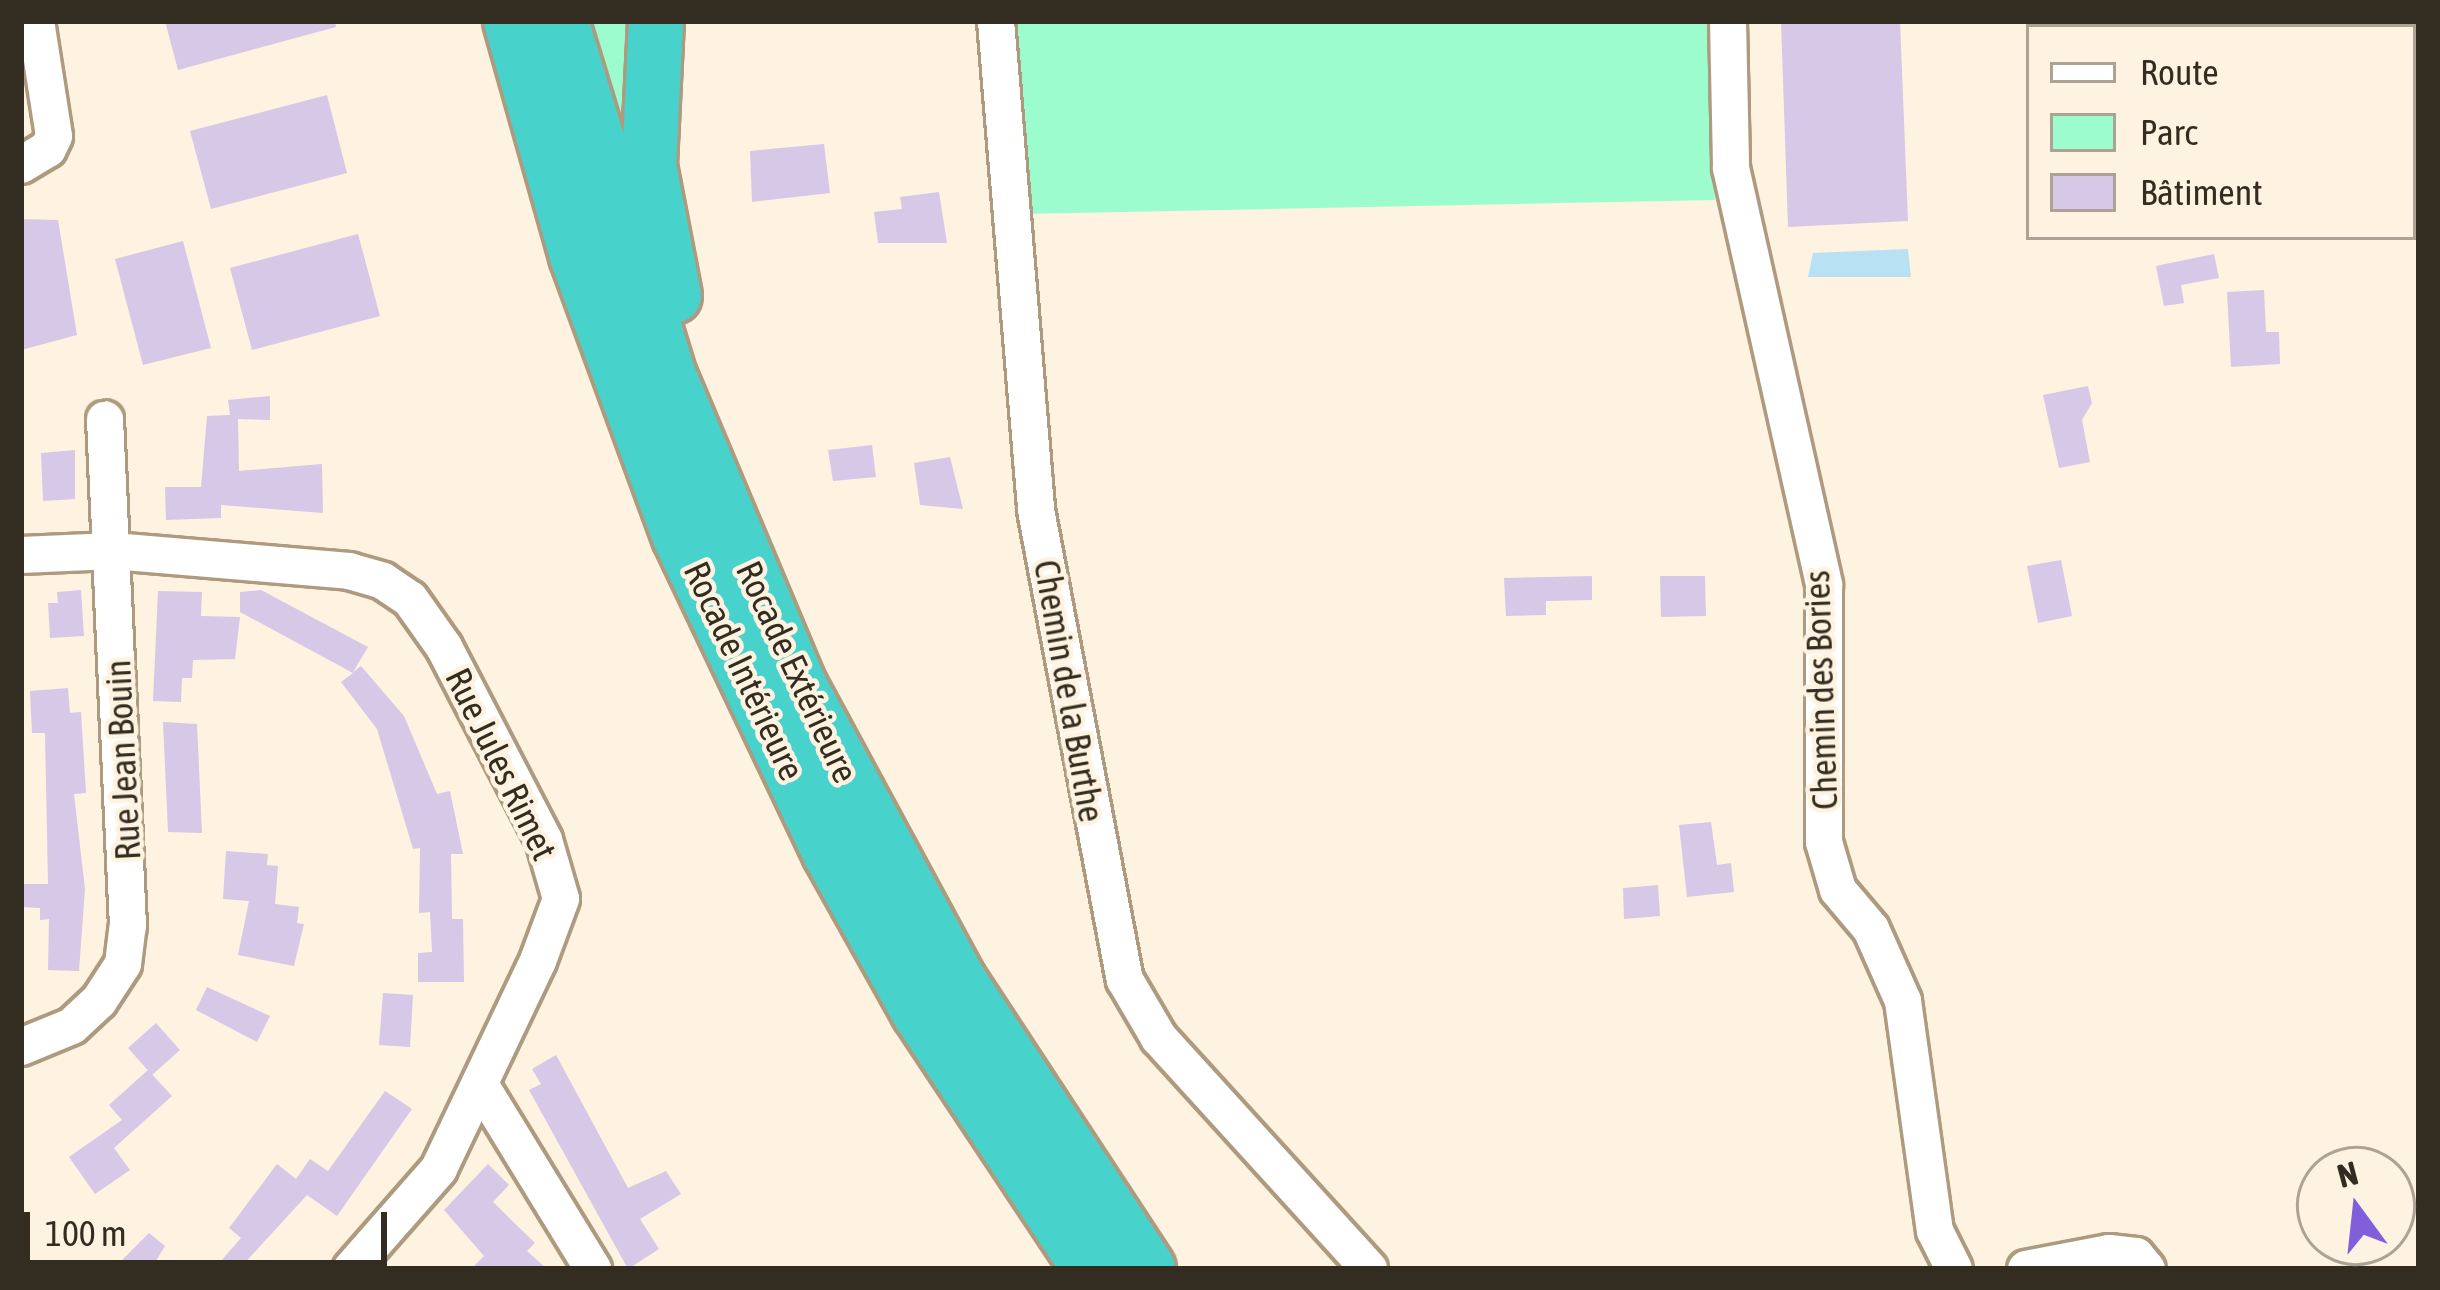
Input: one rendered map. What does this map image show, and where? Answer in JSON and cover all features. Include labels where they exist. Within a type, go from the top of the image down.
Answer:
[{"type":"highway","points":[[480,21],[551,241],[621,389]]},
{"type":"highway","name":"Rocade Intérieure","points":[[511,21],[535,121],[621,389],[680,537],[830,853],[919,1012],[1090,1269]]},
{"type":"highway","name":"Rocade Extérieure","points":[[560,21],[669,376],[800,687],[958,981],[1148,1269]]},
{"type":"highway","points":[[656,21],[649,166],[660,240],[800,687]]},
{"type":"street","points":[[21,165],[48,149],[54,136],[36,21]]},
{"type":"street","name":"Chemin de la Burthe","points":[[996,21],[1036,510],[1125,980],[1160,1038],[1369,1269]]},
{"type":"street","name":"Chemin des Bories","points":[[1728,21],[1731,168],[1824,586],[1824,842],[1838,890],[1871,929],[1903,1001],[1935,1231],[1954,1269]]},
{"type":"street","name":"Rue Jean Bouin","points":[[21,1047],[72,1026],[123,964],[130,912],[105,420]]},
{"type":"street","name":"Rue Jules Rimet","points":[[21,555],[113,551],[349,571],[410,599],[444,646],[544,840],[561,898],[481,1086],[440,1169],[351,1269]]},
{"type":"street","points":[[481,1086],[593,1269]]},
{"type":"street","points":[[2026,1269],[2109,1252],[2136,1256],[2147,1269]]},
{"type":"green space","points":[[591,21],[639,21],[629,163]]},
{"type":"green space","points":[[1013,21],[1709,24],[1715,200],[1022,214]]},
{"type":"water","points":[[1908,249],[1911,277],[1808,277],[1813,253]]},
{"type":"building","points":[[165,21],[335,21],[336,27],[178,70]]},
{"type":"building","points":[[1781,21],[1900,21],[1908,221],[1788,227]]},
{"type":"building","points":[[327,95],[347,173],[211,209],[190,131]]},
{"type":"building","points":[[824,144],[830,193],[752,202],[750,151]]},
{"type":"building","points":[[939,192],[947,243],[878,243],[874,212],[902,209],[900,197]]},
{"type":"building","points":[[21,219],[58,220],[77,335],[21,350]]},
{"type":"building","points":[[358,234],[380,316],[252,350],[230,268]]},
{"type":"building","points":[[183,241],[211,348],[143,365],[115,259]]},
{"type":"building","points":[[2214,254],[2219,278],[2181,285],[2184,303],[2164,306],[2156,266]]},
{"type":"building","points":[[2264,290],[2266,332],[2279,332],[2280,364],[2231,367],[2227,292]]},
{"type":"building","points":[[2088,386],[2092,403],[2082,420],[2090,462],[2059,468],[2043,395]]},
{"type":"building","points":[[270,396],[270,420],[238,419],[239,471],[322,464],[323,513],[221,505],[221,518],[166,520],[165,487],[201,487],[207,416],[230,415],[228,400]]},
{"type":"building","points":[[872,445],[876,477],[833,481],[828,450]]},
{"type":"building","points":[[75,450],[75,499],[43,501],[41,453]]},
{"type":"building","points":[[950,457],[963,509],[920,505],[914,463]]},
{"type":"building","points":[[2061,560],[2072,616],[2038,623],[2027,566]]},
{"type":"building","points":[[1592,576],[1592,600],[1546,601],[1546,615],[1506,616],[1504,578]]},
{"type":"building","points":[[1660,576],[1705,576],[1706,616],[1661,617]]},
{"type":"building","points":[[81,590],[84,636],[50,638],[48,603],[58,603],[57,592]]},
{"type":"building","points":[[261,590],[368,647],[353,672],[361,666],[404,716],[437,794],[450,791],[463,854],[451,854],[452,919],[463,919],[464,982],[418,982],[418,953],[432,952],[430,912],[419,913],[420,848],[413,849],[377,729],[341,682],[353,673],[240,612],[240,592]]},
{"type":"building","points":[[158,591],[202,592],[201,616],[240,617],[235,659],[193,660],[192,678],[182,678],[181,702],[153,701]]},
{"type":"building","points":[[68,688],[70,713],[81,712],[86,793],[74,794],[85,889],[79,971],[48,970],[49,919],[40,920],[40,908],[21,907],[21,884],[48,884],[45,733],[32,733],[30,691]]},
{"type":"building","points":[[163,722],[197,724],[202,833],[168,832]]},
{"type":"building","points":[[1711,822],[1717,865],[1731,863],[1734,892],[1687,897],[1679,825]]},
{"type":"building","points":[[226,851],[268,854],[267,865],[278,866],[275,904],[299,907],[297,923],[304,924],[294,966],[238,955],[249,901],[223,899]]},
{"type":"building","points":[[1658,885],[1660,916],[1624,919],[1623,888]]},
{"type":"building","points":[[207,987],[270,1016],[257,1042],[196,1010]]},
{"type":"building","points":[[383,993],[413,995],[410,1047],[379,1045]]},
{"type":"building","points":[[156,1023],[180,1050],[152,1075],[128,1048]]},
{"type":"building","points":[[556,1055],[628,1188],[666,1171],[681,1194],[640,1219],[659,1249],[628,1269],[529,1090],[541,1084],[532,1069]]},
{"type":"building","points":[[148,1070],[172,1096],[114,1148],[130,1170],[95,1194],[69,1157],[122,1120],[109,1105]]},
{"type":"building","points":[[385,1091],[412,1109],[337,1216],[307,1195],[239,1269],[214,1269],[241,1238],[229,1228],[277,1164],[296,1179],[310,1159],[328,1171]]},
{"type":"building","points":[[488,1164],[509,1185],[493,1202],[535,1243],[527,1251],[547,1269],[471,1269],[484,1256],[444,1210]]},
{"type":"building","points":[[149,1233],[165,1246],[151,1269],[113,1269]]}]
